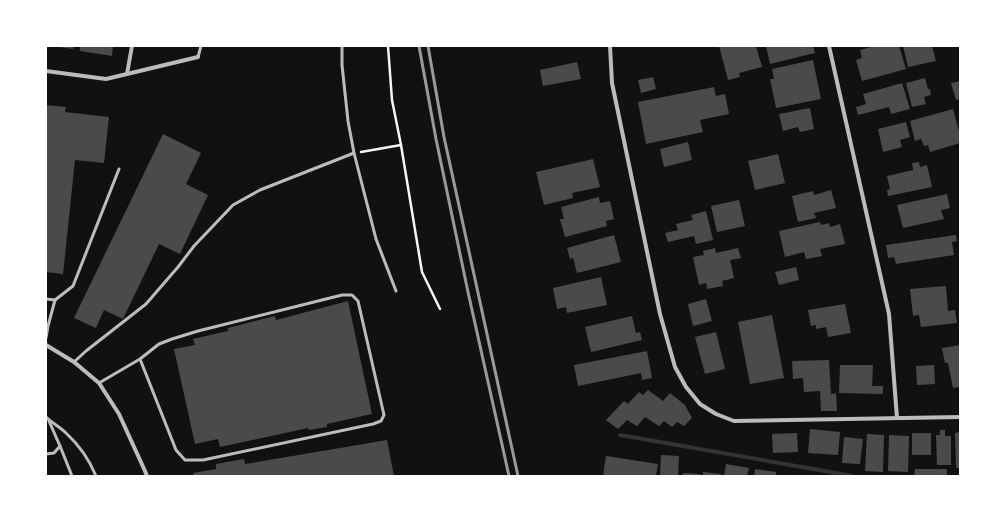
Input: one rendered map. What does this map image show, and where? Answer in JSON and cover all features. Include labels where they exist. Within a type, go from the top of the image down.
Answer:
[{"type":"street","points":[[128,74],[132,46]]},
{"type":"street","points":[[610,46],[612,83],[660,314],[675,367],[686,387],[700,404],[716,414],[734,421],[960,417]]},
{"type":"street","points":[[829,46],[889,314],[897,418]]},
{"type":"street","points":[[46,71],[106,79],[198,57]]},
{"type":"street","points":[[46,345],[74,362],[99,382],[119,414],[147,476]]},
{"type":"lane","points":[[198,57],[201,46]]},
{"type":"lane","points":[[342,46],[342,65],[347,113],[354,153],[376,239],[396,291]]},
{"type":"lane","points":[[74,362],[146,304],[194,246],[233,205],[260,190],[354,153]]},
{"type":"lane","points":[[46,338],[55,300],[74,286],[119,169]]},
{"type":"lane","points":[[99,382],[140,359],[159,344],[172,339],[198,331],[342,295],[352,295],[358,301],[384,415],[381,421],[373,424],[203,460],[185,460],[176,450],[140,359]]},
{"type":"lane","points":[[46,299],[55,300]]},
{"type":"lane","points":[[47,418],[72,476]]},
{"type":"lane","points":[[47,418],[65,432],[78,445],[87,457],[96,476]]},
{"type":"lane","points":[[46,454],[54,454],[60,446]]},
{"type":"path","points":[[388,46],[392,100],[422,272],[440,309]]},
{"type":"path","points":[[354,153],[401,145]]},
{"type":"building","points":[[59,46],[74,46],[73,49]]},
{"type":"building","points":[[80,46],[113,46],[112,56],[80,51]]},
{"type":"building","points":[[719,46],[756,46],[762,67],[739,73],[740,77],[728,80]]},
{"type":"building","points":[[766,46],[813,46],[815,53],[770,64]]},
{"type":"building","points":[[875,46],[899,46],[906,69],[862,81],[856,60],[862,58],[860,50]]},
{"type":"building","points":[[903,46],[932,46],[936,61],[908,67]]},
{"type":"building","points":[[813,60],[821,99],[776,108],[770,79],[774,79],[772,69]]},
{"type":"building","points":[[577,62],[581,79],[543,86],[540,70]]},
{"type":"building","points":[[653,77],[656,89],[641,93],[638,80]]},
{"type":"building","points":[[925,78],[931,95],[924,97],[926,104],[912,107],[906,83]]},
{"type":"building","points":[[960,81],[960,99],[956,100],[951,83]]},
{"type":"building","points":[[902,83],[910,109],[891,114],[889,107],[858,115],[856,107],[866,104],[863,94]]},
{"type":"building","points":[[714,87],[716,96],[725,94],[729,114],[700,120],[703,132],[646,144],[638,102]]},
{"type":"building","points":[[46,105],[66,107],[65,112],[109,117],[104,163],[75,160],[63,274],[46,272]]},
{"type":"building","points":[[810,108],[814,129],[800,132],[798,127],[783,131],[779,114]]},
{"type":"building","points":[[953,109],[960,135],[960,143],[930,152],[928,145],[924,146],[921,139],[915,141],[910,121]]},
{"type":"building","points":[[906,122],[910,137],[900,140],[902,147],[883,152],[878,129]]},
{"type":"building","points":[[163,134],[201,153],[186,184],[208,195],[180,254],[159,244],[123,319],[104,310],[96,328],[74,318]]},
{"type":"building","points":[[688,142],[692,160],[664,167],[660,149]]},
{"type":"building","points":[[778,154],[785,183],[755,190],[748,161]]},
{"type":"building","points":[[593,159],[600,187],[572,193],[573,198],[544,205],[536,172]]},
{"type":"building","points":[[919,162],[920,167],[927,165],[932,187],[888,196],[887,190],[890,189],[887,176],[913,170],[912,163]]},
{"type":"building","points":[[831,190],[836,208],[814,213],[816,218],[798,222],[792,196],[813,191],[814,195]]},
{"type":"building","points":[[947,194],[950,208],[941,210],[944,219],[903,228],[897,205]]},
{"type":"building","points":[[599,197],[600,203],[610,201],[614,219],[606,221],[607,226],[565,237],[560,219],[564,219],[561,207]]},
{"type":"building","points":[[739,200],[745,226],[717,232],[711,206]]},
{"type":"building","points":[[706,211],[713,240],[696,244],[694,236],[668,242],[665,233],[678,230],[676,224],[693,220],[691,215]]},
{"type":"building","points":[[820,222],[821,225],[829,223],[830,227],[840,224],[845,244],[820,249],[822,256],[806,259],[804,252],[785,257],[779,231]]},
{"type":"building","points":[[614,235],[621,262],[577,273],[573,258],[570,259],[567,248]]},
{"type":"building","points":[[956,235],[957,241],[952,242],[954,255],[896,264],[894,257],[888,258],[886,245]]},
{"type":"building","points":[[715,248],[716,253],[738,248],[741,258],[730,260],[734,278],[722,281],[723,286],[707,289],[706,283],[699,285],[693,257],[704,255],[703,251]]},
{"type":"building","points":[[796,267],[799,280],[779,285],[775,272]]},
{"type":"building","points":[[601,277],[607,305],[567,313],[566,307],[557,309],[553,288]]},
{"type":"building","points":[[946,286],[948,311],[955,310],[957,323],[921,327],[919,315],[913,316],[910,289]]},
{"type":"building","points":[[706,299],[712,321],[693,326],[688,304]]},
{"type":"building","points":[[348,301],[372,414],[327,424],[327,427],[309,430],[308,428],[220,447],[218,439],[195,444],[174,349],[195,345],[193,339],[228,331],[228,328],[275,316],[276,320]]},
{"type":"building","points":[[845,304],[851,333],[828,337],[826,327],[816,329],[816,325],[811,326],[808,310]]},
{"type":"building","points":[[772,315],[784,378],[750,384],[738,322]]},
{"type":"building","points":[[632,316],[636,333],[640,332],[642,340],[591,352],[585,327]]},
{"type":"building","points":[[716,332],[725,369],[705,374],[695,337]]},
{"type":"building","points":[[960,345],[960,387],[953,388],[948,363],[945,363],[942,348]]},
{"type":"building","points":[[647,351],[652,378],[642,380],[641,373],[578,386],[574,365]]},
{"type":"building","points":[[829,360],[831,394],[836,393],[837,411],[821,411],[820,391],[804,392],[803,378],[793,379],[792,361]]},
{"type":"building","points":[[840,365],[873,365],[872,386],[883,386],[883,394],[839,393]]},
{"type":"building","points":[[934,365],[935,384],[917,385],[916,366]]},
{"type":"building","points":[[648,390],[663,401],[670,393],[685,405],[692,418],[684,426],[677,422],[672,427],[664,421],[659,426],[645,417],[637,426],[627,420],[618,429],[606,420],[624,401],[628,404],[639,392],[643,395]]},
{"type":"building","points":[[810,429],[840,432],[838,455],[808,453]]},
{"type":"building","points":[[940,430],[945,430],[945,436],[951,436],[951,465],[937,465],[936,435],[940,435]]},
{"type":"building","points":[[960,432],[960,468],[956,468],[955,433]]},
{"type":"building","points":[[797,433],[798,452],[773,453],[772,434]]},
{"type":"building","points":[[912,433],[931,433],[931,455],[912,455]]},
{"type":"building","points":[[867,434],[884,435],[883,472],[865,471]]},
{"type":"building","points":[[889,435],[909,436],[908,472],[888,471]]},
{"type":"building","points":[[844,437],[863,439],[860,464],[842,463]]},
{"type":"building","points":[[387,440],[394,476],[193,476],[193,473],[216,469],[216,464],[244,459],[245,464]]},
{"type":"building","points":[[661,455],[679,456],[678,476],[660,476]]},
{"type":"building","points":[[606,456],[658,464],[656,476],[603,476]]},
{"type":"building","points":[[726,464],[749,468],[747,476],[724,476]]},
{"type":"building","points":[[755,469],[776,472],[776,476],[754,476]]},
{"type":"building","points":[[915,469],[947,469],[947,476],[914,476]]},
{"type":"building","points":[[703,472],[721,474],[721,476],[703,476]]},
{"type":"building","points":[[683,473],[700,474],[699,476],[682,476]]},
{"type":"waterway","points":[[620,435],[853,476]]},
{"type":"railway","points":[[419,46],[436,139],[468,292],[509,476]]},
{"type":"railway","points":[[428,46],[444,137],[518,476]]}]
